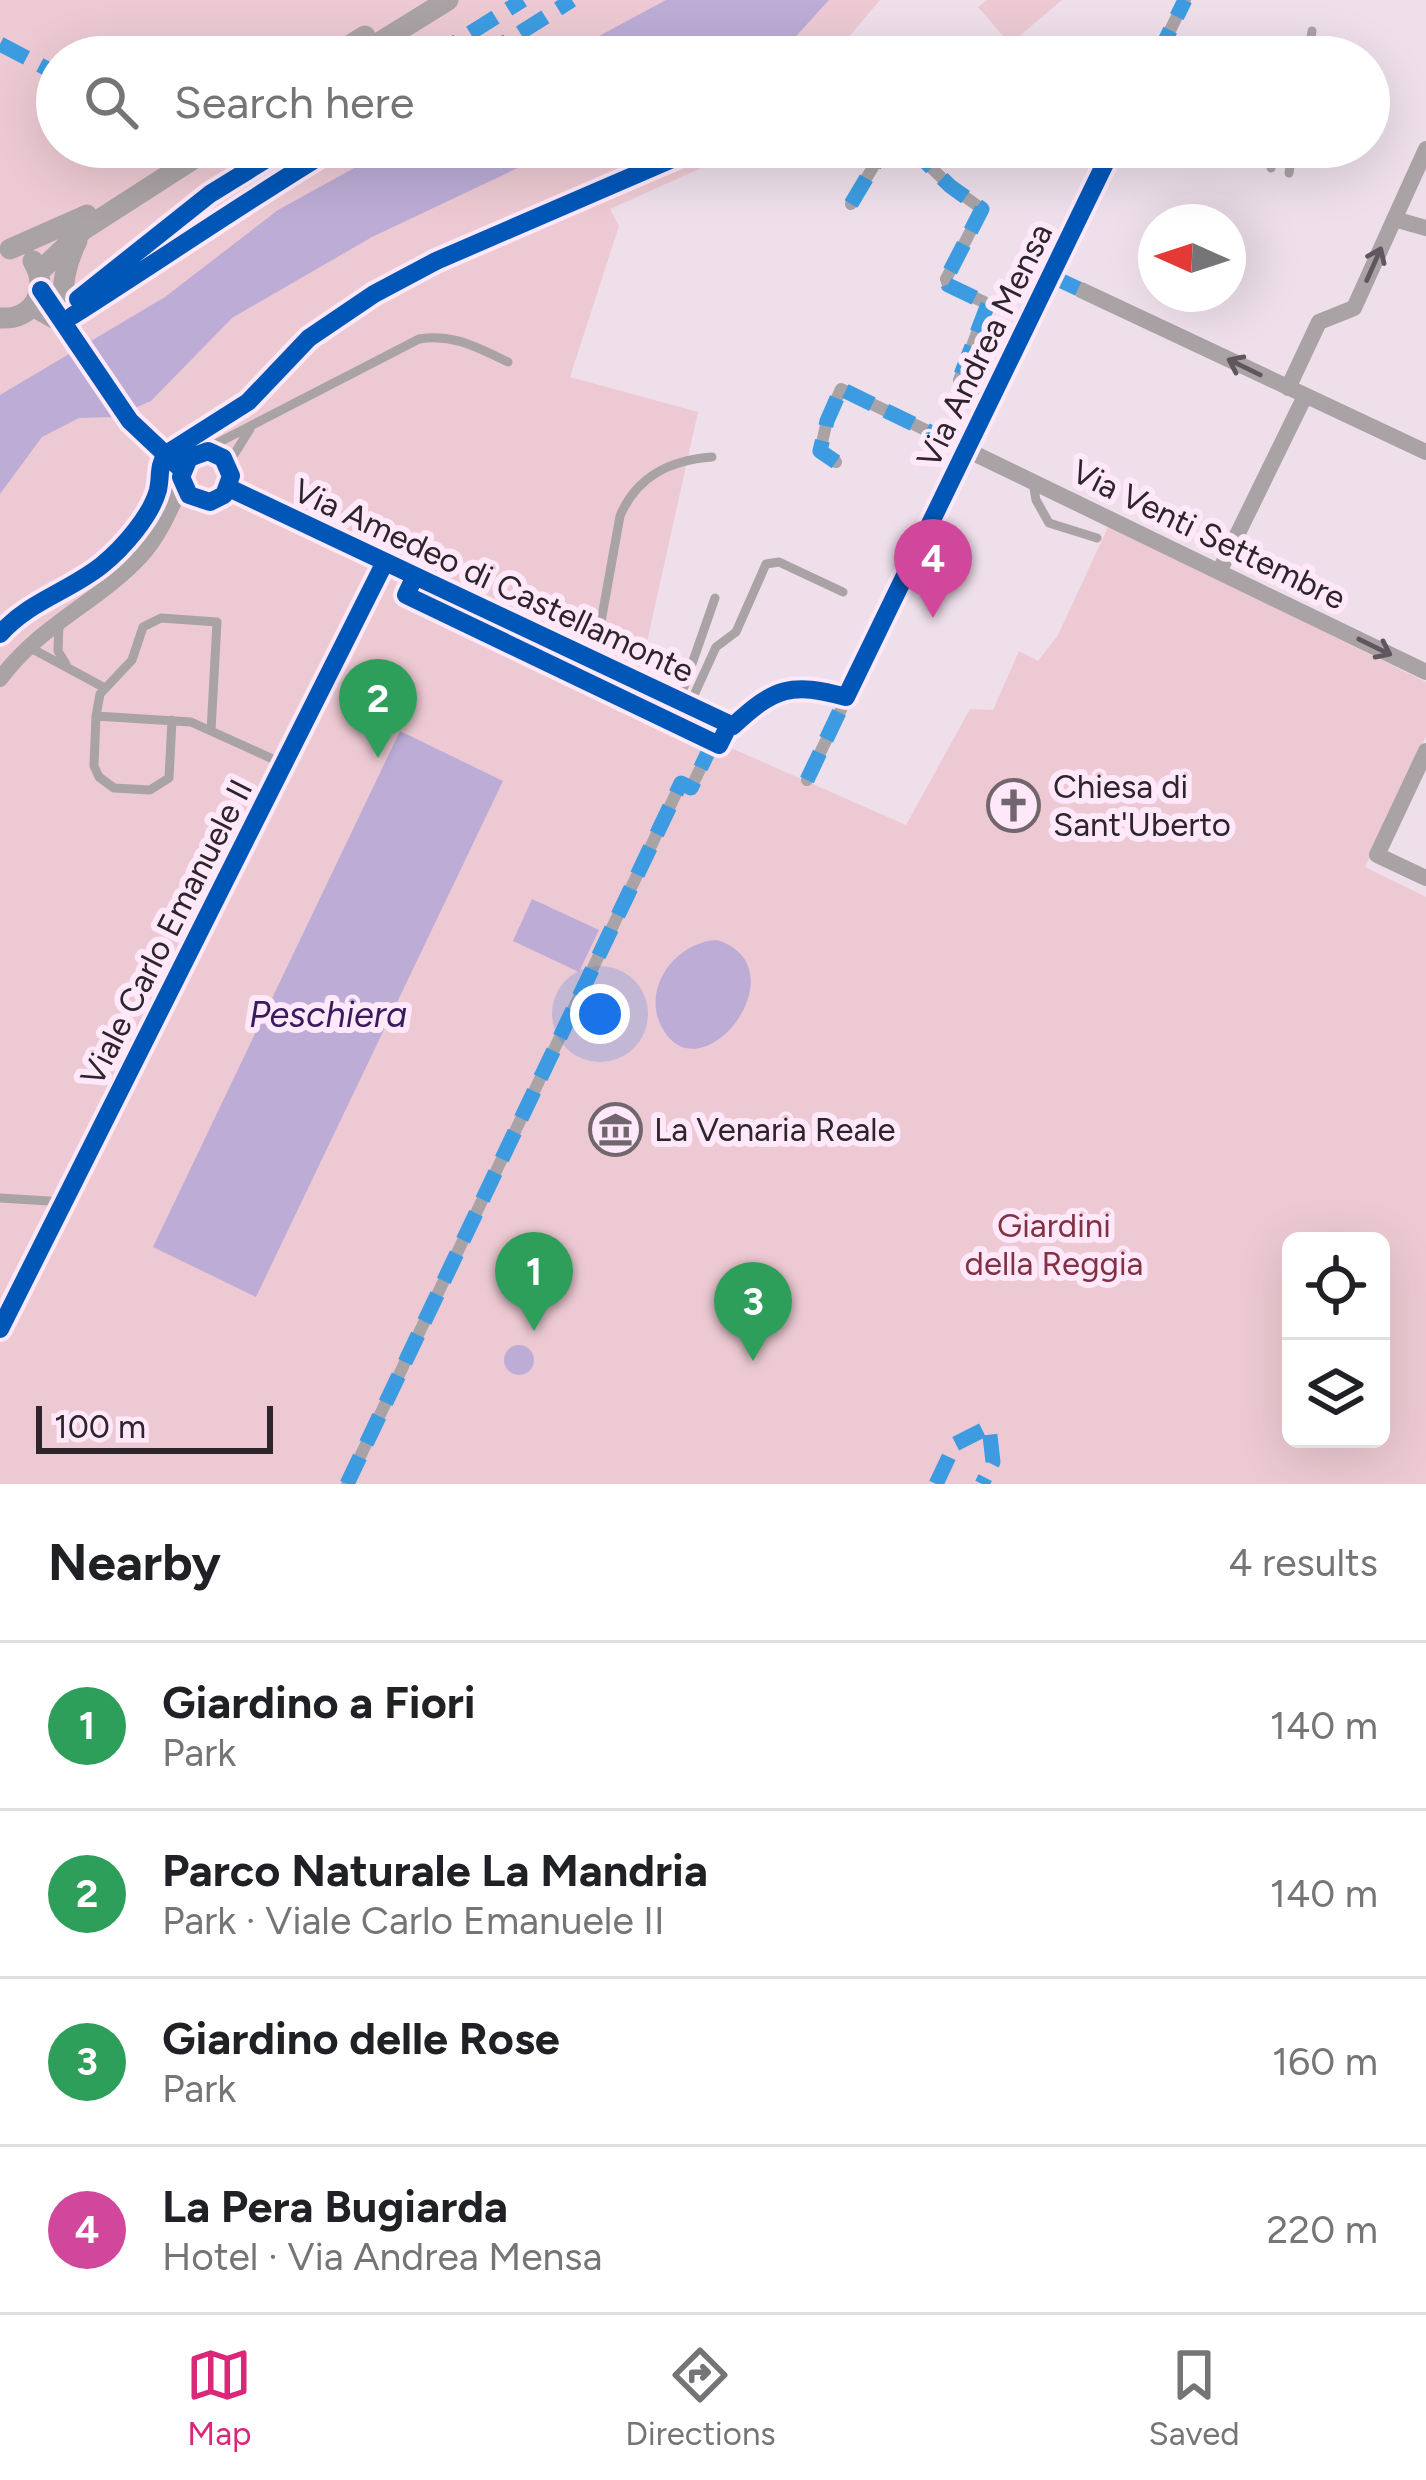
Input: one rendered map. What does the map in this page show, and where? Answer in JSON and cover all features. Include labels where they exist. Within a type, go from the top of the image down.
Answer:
[{"type":"street","points":[[364,36],[421,0]]},
{"type":"street","points":[[390,36],[448,0]]},
{"type":"street","points":[[1167,36],[1185,0]]},
{"type":"street","points":[[1219,572],[1296,392],[1319,322],[1354,308],[1426,149]]},
{"type":"street","points":[[5,249],[78,221],[158,168]]},
{"type":"street","points":[[0,319],[22,315],[83,230],[179,168]]},
{"type":"street","points":[[851,204],[872,168]]},
{"type":"street","points":[[932,168],[982,209],[946,279],[948,285],[988,304],[959,380]]},
{"type":"street","name":"Via Andrea Mensa","points":[[807,780],[1103,168]]},
{"type":"street","points":[[1394,219],[1426,228]]},
{"type":"street","points":[[69,332],[62,302],[67,261],[83,230]]},
{"type":"street","points":[[5,249],[28,256],[37,290],[69,332]]},
{"type":"street","points":[[1081,290],[1426,452]]},
{"type":"street","points":[[836,462],[820,452],[827,421],[842,389],[967,450]]},
{"type":"street","points":[[130,421],[166,454],[188,466]]},
{"type":"street","name":"Via Venti Settembre","points":[[967,450],[1426,672]]},
{"type":"street","points":[[0,679],[27,646],[140,558],[162,529],[188,466],[216,453],[228,464],[229,488],[162,529]]},
{"type":"street","points":[[188,466],[189,495],[202,501]]},
{"type":"street","name":"Via Amedeo di Castellamonte","points":[[229,488],[731,725]]},
{"type":"street","name":"Viale Carlo Emanuele II","points":[[0,1328],[385,562]]},
{"type":"street","points":[[415,576],[406,595],[719,745],[731,725],[761,700],[804,686],[846,697]]},
{"type":"street","points":[[347,1484],[681,783],[691,788],[713,742]]},
{"type":"street","points":[[1426,751],[1377,855],[1426,878]]},
{"type":"lane","points":[[1311,36],[1312,31]]},
{"type":"lane","points":[[1289,172],[1290,168]]},
{"type":"lane","points":[[188,466],[253,424],[419,339],[440,335],[508,362]]},
{"type":"lane","points":[[228,464],[253,424]]},
{"type":"lane","points":[[594,661],[620,516],[628,496],[654,472],[676,462],[712,457]]},
{"type":"lane","points":[[1033,482],[1036,500],[1049,523],[1097,538]]},
{"type":"lane","points":[[684,703],[716,647],[736,632],[766,564],[779,562],[844,592]]},
{"type":"lane","points":[[684,703],[715,598]]},
{"type":"lane","points":[[172,720],[169,778],[150,790],[113,788],[99,777],[94,766],[100,694],[132,660],[143,627],[161,618],[218,622],[211,731]]},
{"type":"lane","points":[[59,620],[58,651],[69,669]]},
{"type":"lane","points":[[27,646],[105,688]]},
{"type":"lane","points":[[96,716],[191,722],[284,764]]},
{"type":"lane","points":[[0,1198],[65,1202]]},
{"type":"green space","name":"Giardini della Reggia","points":[[0,0],[880,0],[850,36],[36,36],[36,168],[701,168],[610,209],[619,226],[570,377],[698,412],[633,705],[906,825],[970,709],[993,710],[1019,651],[1038,661],[1058,635],[1109,525],[1426,682],[1426,736],[1365,867],[1426,897],[1426,1484],[0,1484]]},
{"type":"green space","points":[[987,0],[1062,0],[1019,36],[1003,36],[978,7]]},
{"type":"water","points":[[666,0],[829,0],[796,36],[599,36]]},
{"type":"water","points":[[354,168],[518,168],[372,237],[232,318],[151,401],[114,417],[79,418],[42,437],[0,494],[0,395],[165,297],[278,210]]},
{"type":"water","name":"Peschiera","points":[[400,731],[503,781],[256,1297],[153,1247]]},
{"type":"water","points":[[532,899],[599,930],[579,972],[513,941]]},
{"type":"water","points":[[717,940],[741,954],[750,974],[749,997],[722,1036],[703,1047],[683,1047],[666,1034],[658,1019],[658,987],[664,973],[686,950]]},
{"type":"water","points":[[519,1345],[530,1349],[534,1360],[530,1371],[519,1375],[508,1371],[504,1360],[508,1349]]},
{"type":"tunnel","points":[[1051,276],[1081,290]]},
{"type":"tunnel","points":[[979,327],[1018,344]]},
{"type":"tunnel","points":[[959,380],[993,394]]},
{"type":"marked path","points":[[466,36],[523,0]]},
{"type":"marked path","points":[[515,36],[572,0]]},
{"type":"marked path","points":[[1167,36],[1185,0]]},
{"type":"marked path","points":[[0,44],[36,63]]},
{"type":"marked path","points":[[851,204],[872,168]]},
{"type":"marked path","points":[[932,168],[982,209],[946,279],[948,285],[988,304],[959,380],[993,394]]},
{"type":"marked path","points":[[1051,276],[1081,290]]},
{"type":"marked path","points":[[836,462],[820,451],[841,389],[967,450]]},
{"type":"marked path","points":[[807,780],[851,687]]},
{"type":"marked path","points":[[347,1484],[681,783],[691,788],[713,742]]},
{"type":"marked path","points":[[936,1484],[955,1444],[989,1427],[993,1462],[982,1484]]},
{"type":"cycle path","points":[[78,299],[210,194],[252,168]]},
{"type":"cycle path","points":[[72,316],[301,168]]},
{"type":"cycle path","points":[[0,634],[24,613],[110,558],[149,510],[166,454],[248,402],[309,338],[374,294],[436,261],[651,168]]},
{"type":"cycle path","points":[[229,488],[733,726],[785,691],[846,697],[1103,168]]},
{"type":"cycle path","points":[[41,290],[130,421],[182,470]]},
{"type":"cycle path","points":[[167,454],[189,458],[208,451],[223,458],[231,476],[224,495],[210,502],[189,495],[181,477],[189,458]]},
{"type":"cycle path","points":[[0,1329],[385,562]]},
{"type":"cycle path","points":[[415,576],[406,595],[719,745],[729,725]]},
{"type":"place","name":"La Pera Bugiarda","points":[[933,618]]},
{"type":"place","name":"Parco Naturale La Mandria","points":[[378,758]]},
{"type":"place","name":"Chiesa di Sant'Uberto","points":[[1014,805]]},
{"type":"place","name":"La Venaria Reale","points":[[615,1129]]},
{"type":"place","name":"Giardino a Fiori","points":[[534,1331]]},
{"type":"place","name":"Giardino delle Rose","points":[[753,1361]]}]
